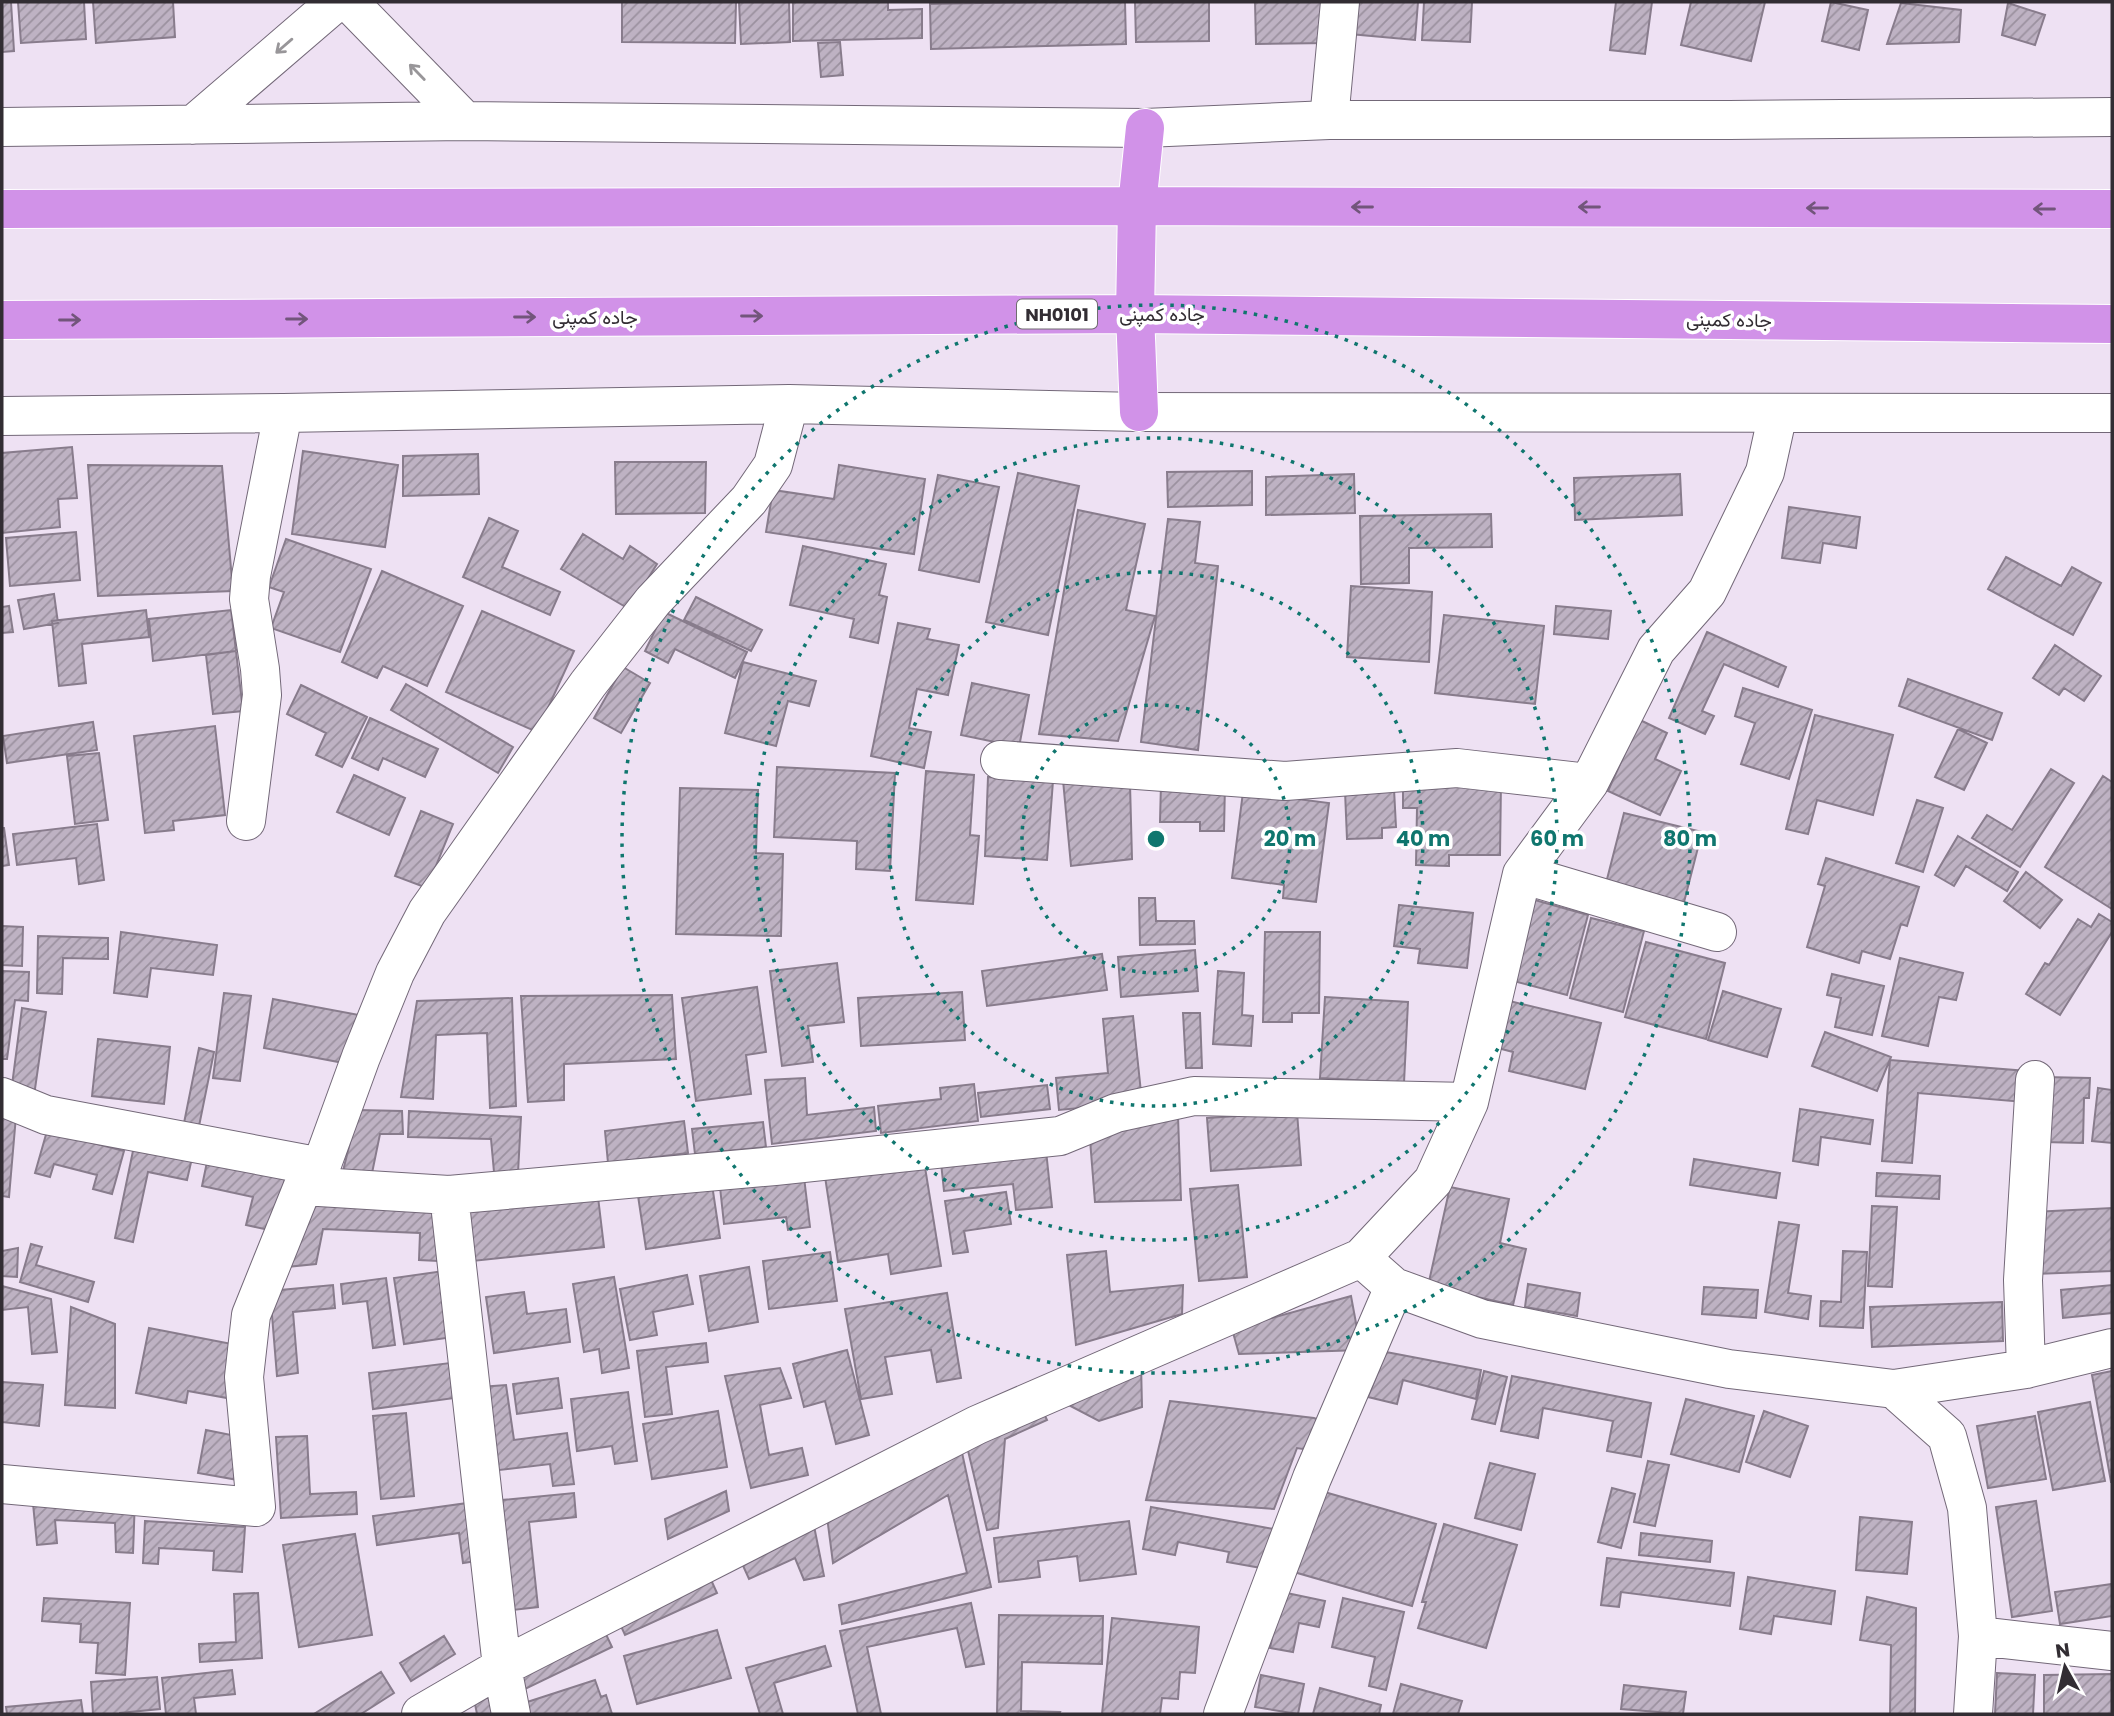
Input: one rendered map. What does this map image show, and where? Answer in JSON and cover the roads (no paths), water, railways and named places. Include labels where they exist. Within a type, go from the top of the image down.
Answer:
[{"type":"highway","points":[[1139,412],[1135,314],[1137,206],[1146,128]]},
{"type":"highway","points":[[2,209],[1137,206],[2112,209]]},
{"type":"highway","name":"جاده کمپنی","points":[[2,320],[1135,314],[2112,324]]},
{"type":"street","points":[[192,125],[336,2]]},
{"type":"street","points":[[349,2],[465,121]]},
{"type":"street","points":[[1329,120],[1340,2]]},
{"type":"street","points":[[2,127],[465,121],[1146,128],[1329,120],[2112,117]]},
{"type":"street","points":[[2,1484],[256,1507],[244,1377],[251,1315],[312,1177],[395,973],[427,912],[596,674],[653,601],[749,500],[773,465],[789,404]]},
{"type":"street","points":[[2,416],[789,404],[1139,412],[2112,413]]},
{"type":"street","points":[[246,821],[261,695],[260,669],[249,599],[251,576],[283,413]]},
{"type":"street","points":[[421,1714],[502,1667],[977,1425],[1361,1258],[1433,1181],[1469,1102],[1522,874],[1589,783],[1656,650],[1707,592],[1765,472],[1778,413]]},
{"type":"street","points":[[1000,760],[1285,781],[1457,768],[1589,783]]},
{"type":"street","points":[[1522,874],[1717,932]]},
{"type":"street","points":[[2026,1369],[2023,1280],[2035,1080]]},
{"type":"street","points":[[2,1097],[46,1115],[312,1177],[449,1195],[775,1167],[1060,1136],[1116,1113],[1194,1096],[1469,1102]]},
{"type":"street","points":[[449,1195],[502,1667],[511,1714]]},
{"type":"street","points":[[1361,1258],[1394,1287],[1482,1318],[1729,1369],[1894,1389],[2026,1369],[2112,1348]]},
{"type":"street","points":[[1223,1714],[1312,1478],[1394,1287]]},
{"type":"street","points":[[1894,1389],[1947,1436],[1967,1508],[1978,1636],[1973,1714]]},
{"type":"street","points":[[1978,1636],[2112,1651]]}]
